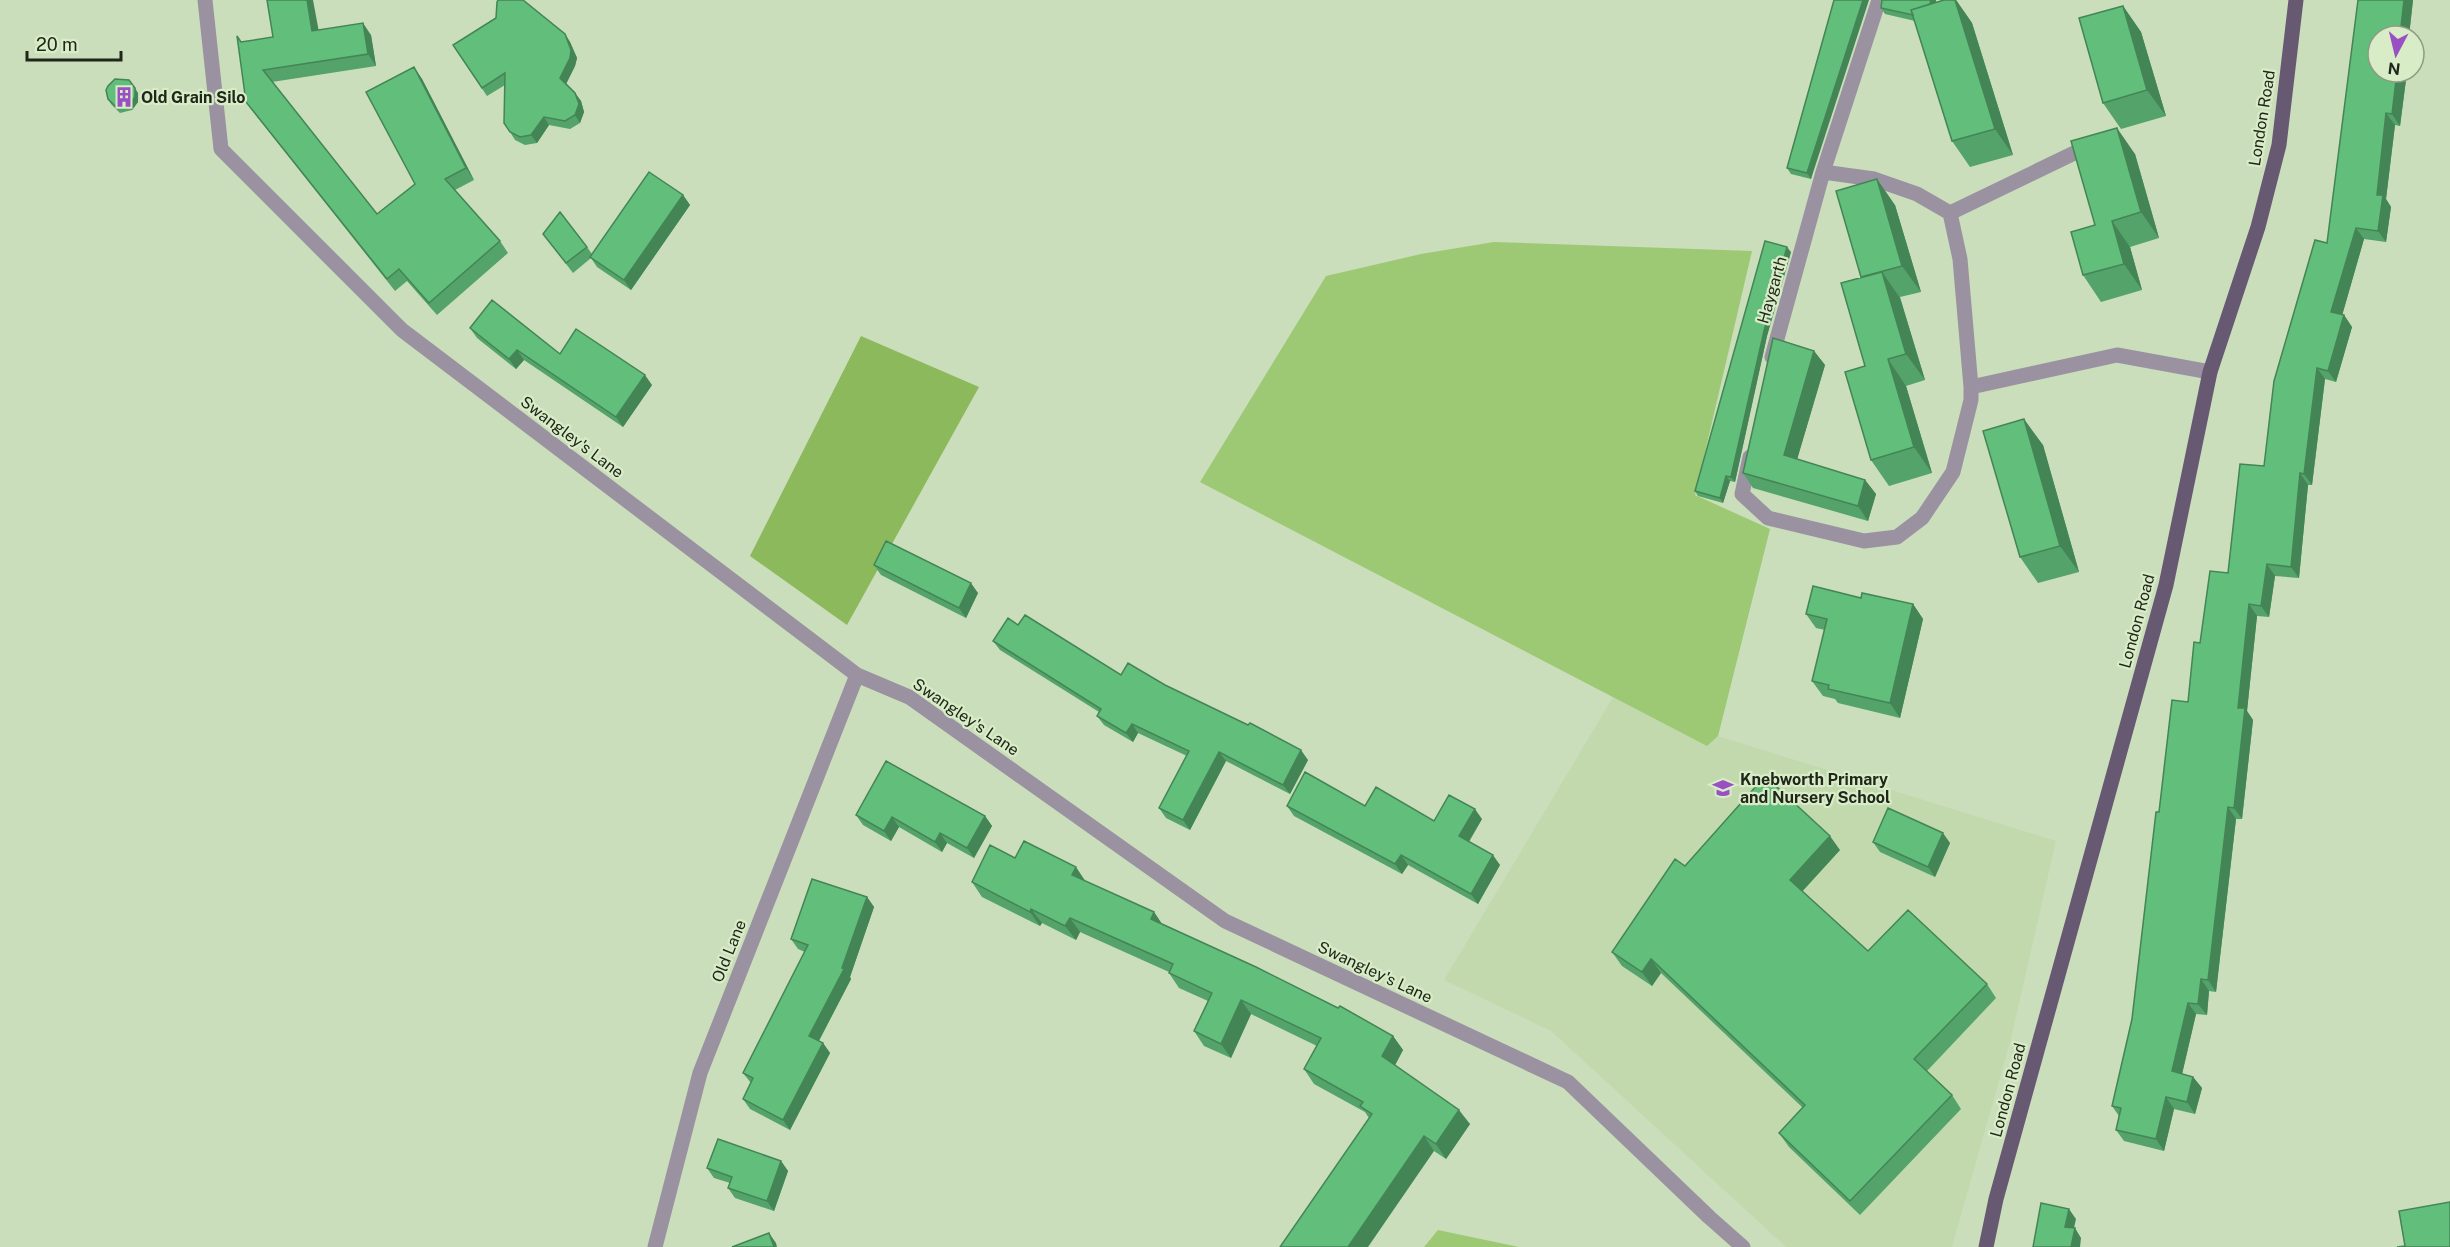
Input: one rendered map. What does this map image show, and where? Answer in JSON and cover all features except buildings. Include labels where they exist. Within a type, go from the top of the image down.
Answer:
[{"type":"main road","name":"London Road","points":[[1986,1247],[1996,1199],[2166,585],[2210,372],[2258,227],[2279,145],[2296,0]]},
{"type":"street","name":"Swangley's Lane","points":[[205,0],[221,149],[402,330],[856,675],[909,697],[1225,921],[1568,1082],[1743,1247]]},
{"type":"street","name":"Haygarth","points":[[1769,371],[1824,172],[1879,0]]},
{"type":"street","points":[[1950,213],[2094,143]]},
{"type":"street","points":[[1754,438],[1742,494],[1768,518],[1864,541],[1897,537],[1922,518],[1953,472],[1971,400],[1971,387],[1960,259],[1950,213],[1917,194],[1874,179],[1824,172]]},
{"type":"street","points":[[1971,387],[2117,355],[2210,372]]},
{"type":"street","name":"Old Lane","points":[[655,1247],[700,1073],[856,675]]},
{"type":"shaded area","name":"Knebworth Primary and Nursery School","points":[[1701,471],[1695,495],[1770,529],[1718,736],[2056,841],[2011,1039],[1952,1247],[1786,1247],[1551,1031],[1444,980],[1613,697],[1200,482]]},
{"type":"green space","points":[[1494,242],[1752,251],[1695,495],[1770,529],[1718,736],[1707,746],[1200,482],[1326,276],[1421,254]]},
{"type":"green space","points":[[861,336],[979,387],[847,625],[750,556]]},
{"type":"green space","points":[[1438,1230],[1519,1247],[1424,1247]]},
{"type":"place","name":"Old Grain Silo","points":[[124,97]]},
{"type":"place","name":"Knebworth Primary and Nursery School","points":[[1723,788]]}]
